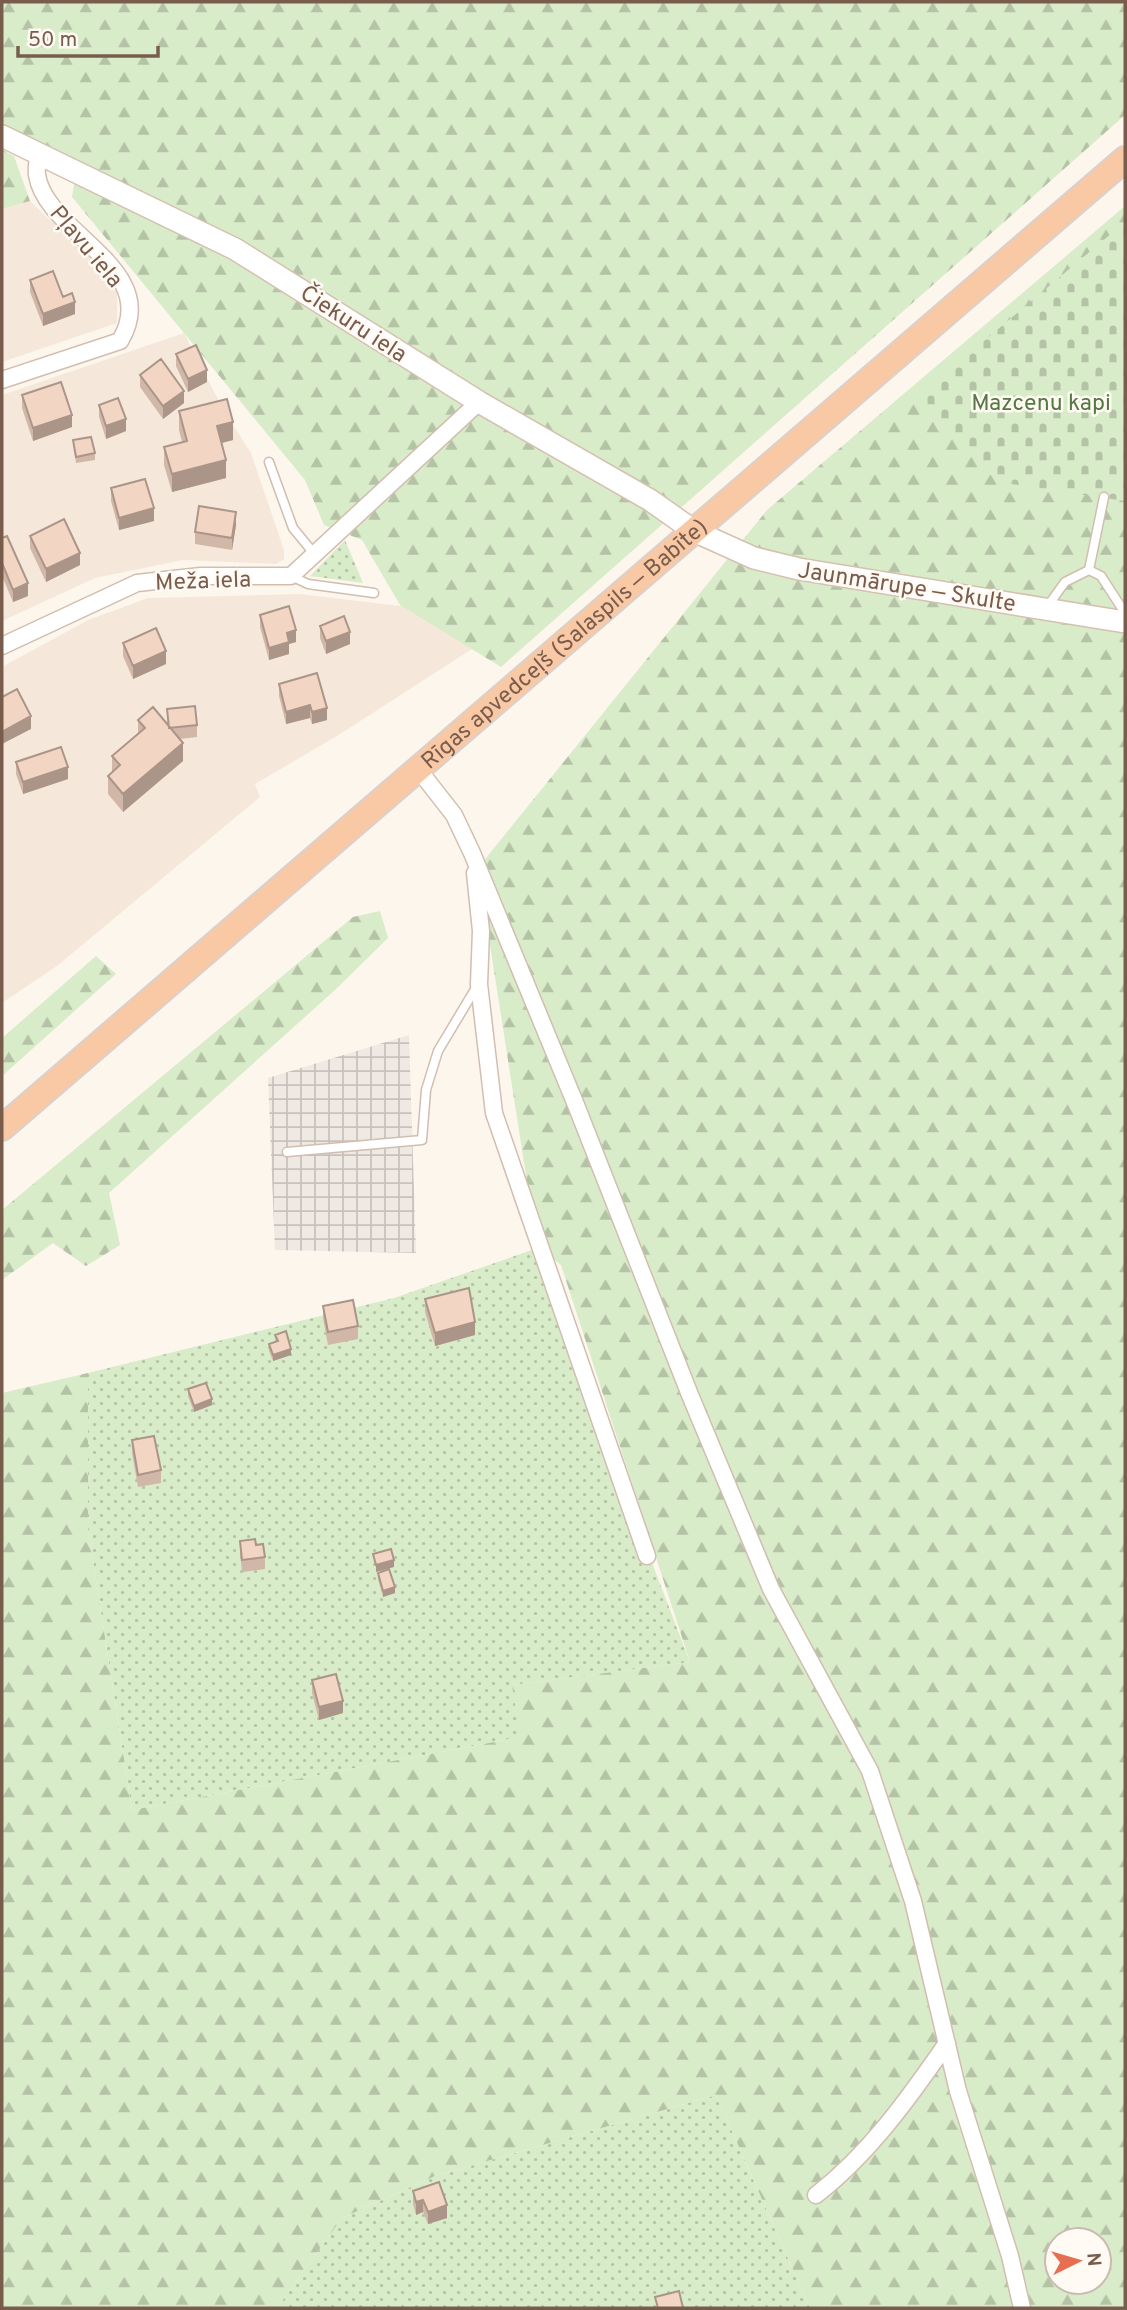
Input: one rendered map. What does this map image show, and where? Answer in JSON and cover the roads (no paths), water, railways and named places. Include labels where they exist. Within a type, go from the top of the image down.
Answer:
[{"type":"highway","name":"Rīgas apvedceļš (Salaspils — Babīte)","points":[[2,1128],[1125,159]]},
{"type":"main road","name":"Čiekuru iela","points":[[2,136],[235,249],[479,402],[650,500],[694,531]]},
{"type":"main road","name":"Jaunmārupe — Skulte","points":[[694,531],[754,558],[799,569],[1125,622]]},
{"type":"street","name":"Pļavu iela","points":[[2,380],[120,341],[125,332],[129,308],[125,285],[48,198],[37,176],[38,153]]},
{"type":"street","points":[[291,576],[316,556],[416,457],[479,402]]},
{"type":"street","name":"Meža iela","points":[[2,646],[137,583],[201,576],[291,576]]},
{"type":"street","points":[[418,769],[454,816],[472,853],[771,1589],[870,1772],[913,1901],[958,2091],[1010,2256],[1022,2308]]},
{"type":"street","points":[[472,853],[481,931],[479,984],[494,1113],[647,1556]]},
{"type":"street","points":[[816,2195],[840,2176],[906,2102],[947,2043]]},
{"type":"lane","points":[[269,462],[293,528],[316,556]]},
{"type":"lane","points":[[1089,570],[1104,496]]},
{"type":"lane","points":[[1046,609],[1065,582],[1089,570]]},
{"type":"lane","points":[[1089,570],[1101,576],[1125,613]]},
{"type":"lane","name":"Meža iela","points":[[291,576],[308,584],[374,593]]},
{"type":"lane","points":[[287,1152],[422,1140],[426,1090],[438,1051],[479,984]]},
{"type":"park label","name":"Mazcenu kapi","points":[[1041,402]]}]
